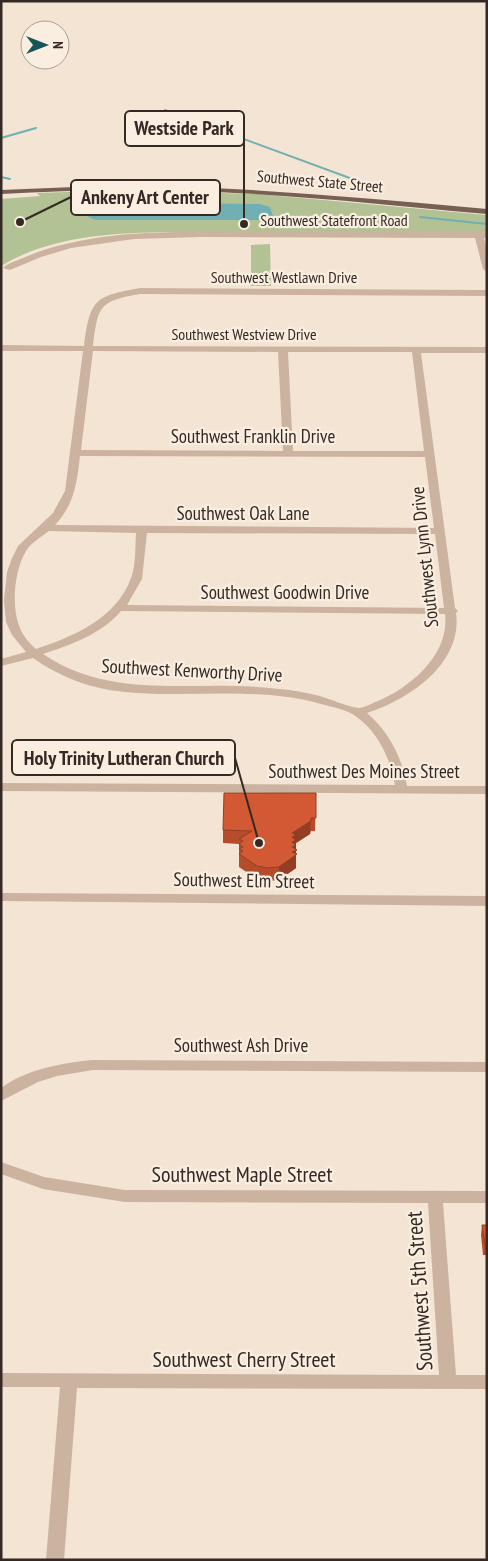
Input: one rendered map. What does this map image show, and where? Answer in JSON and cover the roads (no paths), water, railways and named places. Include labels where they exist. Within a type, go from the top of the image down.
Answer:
[{"type":"main road","name":"Southwest State Street","points":[[1,187],[95,182],[189,182],[304,188],[487,206]]},
{"type":"main road","name":"Southwest State Street","points":[[1,192],[102,187],[235,190],[326,196],[487,212]]},
{"type":"street","name":"Southwest Statefront Road","points":[[7,268],[32,256],[68,245],[133,236],[483,236]]},
{"type":"street","points":[[483,236],[487,269]]},
{"type":"street","name":"Southwest Westlawn Drive","points":[[92,318],[93,313],[102,303],[118,295],[140,292],[487,293]]},
{"type":"street","name":"Southwest Kenworthy Drive","points":[[92,318],[76,453],[68,498],[63,509],[21,550],[15,562],[10,618],[14,630],[23,644],[57,670],[80,679],[107,686],[151,689],[272,691],[306,696],[358,712],[381,733],[392,751],[398,768],[402,790]]},
{"type":"street","name":"Southwest Westview Drive","points":[[1,348],[487,350]]},
{"type":"street","points":[[283,349],[288,454]]},
{"type":"street","name":"Southwest Lynn Drive","points":[[358,712],[373,708],[406,690],[437,664],[449,638],[452,625],[452,611],[416,350]]},
{"type":"street","name":"Southwest Franklin Drive","points":[[76,453],[429,454]]},
{"type":"street","name":"Southwest Oak Lane","points":[[46,527],[61,530],[440,531]]},
{"type":"street","points":[[1,663],[34,654],[81,635],[117,608],[136,580],[142,530]]},
{"type":"street","name":"Southwest Goodwin Drive","points":[[117,608],[452,611]]},
{"type":"street","name":"Southwest Des Moines Street","points":[[1,787],[487,790]]},
{"type":"street","name":"Southwest Elm Street","points":[[1,897],[487,901]]},
{"type":"street","name":"Southwest Ash Drive","points":[[1,1096],[20,1084],[55,1071],[94,1065],[487,1067]]},
{"type":"street","name":"Southwest Maple Street","points":[[1,1168],[43,1183],[125,1196],[487,1197]]},
{"type":"street","name":"Southwest 5th Street","points":[[435,1198],[448,1382]]},
{"type":"street","name":"Southwest Cherry Street","points":[[1,1380],[487,1382]]},
{"type":"street","points":[[55,1560],[69,1380]]},
{"type":"water","points":[[83,202],[260,204],[270,207],[274,219],[97,220],[89,217],[79,207]]},
{"type":"waterway","points":[[165,110],[366,184]]},
{"type":"waterway","points":[[1,138],[36,128]]},
{"type":"waterway","points":[[1,177],[10,179]]},
{"type":"waterway","points":[[420,217],[487,224]]},
{"type":"place","name":"Ankeny Art Center","points":[[20,222]]},
{"type":"place","name":"Westside Park","points":[[244,224]]},
{"type":"place","name":"Holy Trinity Lutheran Church","points":[[259,843]]}]
